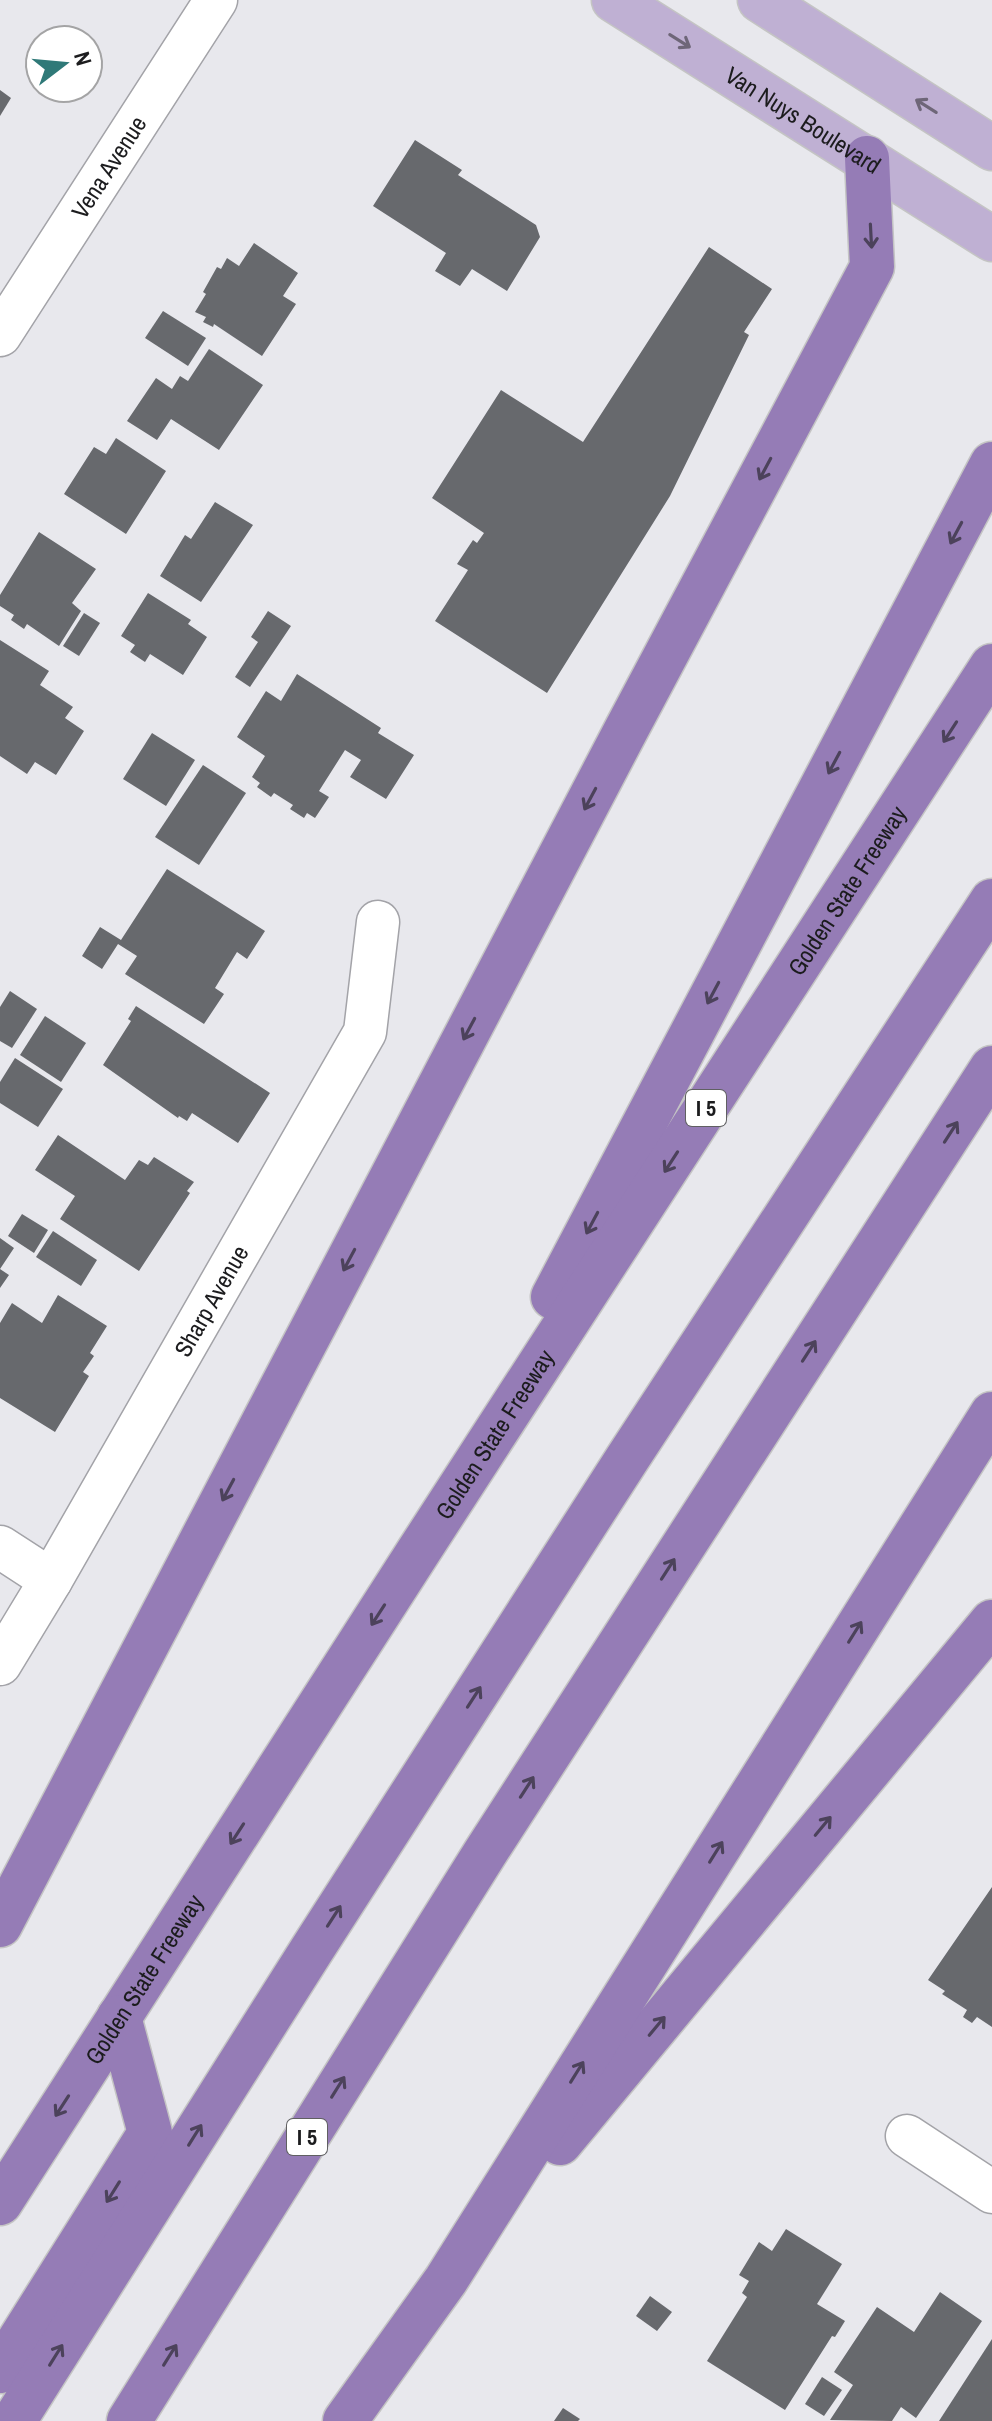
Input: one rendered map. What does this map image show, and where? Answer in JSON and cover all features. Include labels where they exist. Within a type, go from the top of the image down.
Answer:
[{"type":"highway","points":[[0,1925],[611,758],[872,267],[867,158]]},
{"type":"highway","points":[[420,1549],[992,464]]},
{"type":"highway","name":"Golden State Freeway","points":[[0,2203],[992,666]]},
{"type":"highway","points":[[14,2421],[619,1472],[992,901]]},
{"type":"highway","name":"I 5","points":[[129,2421],[485,1853],[992,1068]]},
{"type":"highway","points":[[345,2421],[446,2280],[992,1414]]},
{"type":"highway","points":[[446,2280],[992,1622]]},
{"type":"highway","points":[[0,2371],[150,2133],[119,2017]]},
{"type":"main road","name":"Van Nuys Boulevard","points":[[614,0],[992,239]]},
{"type":"main road","points":[[760,0],[992,148]]},
{"type":"street","name":"Vena Avenue","points":[[0,335],[216,0]]},
{"type":"street","name":"Sharp Avenue","points":[[0,1664],[365,1032],[378,922]]},
{"type":"street","points":[[0,1547],[51,1580]]},
{"type":"street","points":[[907,2136],[992,2192]]},
{"type":"building","points":[[0,90],[11,98],[0,116]]},
{"type":"building","points":[[415,140],[462,170],[458,175],[536,225],[540,237],[507,291],[472,269],[460,286],[435,271],[446,253],[373,206]]},
{"type":"building","points":[[254,243],[298,273],[283,296],[296,304],[262,356],[214,324],[213,327],[203,322],[206,317],[195,312],[217,267],[221,269],[227,258],[239,266]]},
{"type":"building","points":[[709,247],[772,289],[744,332],[749,335],[670,496],[547,693],[435,621],[468,570],[457,564],[473,540],[477,543],[484,533],[432,498],[501,390],[583,442]]},
{"type":"building","points":[[163,311],[206,338],[188,366],[145,338]]},
{"type":"building","points":[[209,349],[263,385],[219,450],[171,419],[157,440],[127,421],[156,378],[172,389],[180,376],[188,381]]},
{"type":"building","points":[[116,438],[166,471],[126,534],[64,494],[94,447],[106,454]]},
{"type":"building","points":[[215,502],[253,525],[201,602],[160,576],[185,535],[191,539]]},
{"type":"building","points":[[39,532],[96,569],[72,603],[81,611],[59,646],[27,624],[24,629],[11,620],[14,615],[0,606],[0,595]]},
{"type":"building","points":[[148,593],[191,620],[188,624],[207,637],[183,675],[150,654],[145,662],[130,652],[135,645],[121,636]]},
{"type":"building","points":[[268,611],[291,626],[250,687],[235,677],[258,642],[251,637]]},
{"type":"building","points":[[84,613],[100,623],[79,656],[63,646]]},
{"type":"building","points":[[0,640],[49,671],[40,685],[73,707],[65,718],[84,731],[56,775],[35,762],[27,774],[0,756]]},
{"type":"building","points":[[297,674],[381,728],[378,733],[414,755],[386,799],[350,777],[361,760],[345,750],[319,791],[329,797],[315,818],[307,813],[304,818],[290,809],[293,805],[274,793],[271,797],[257,787],[260,783],[252,777],[265,756],[237,737],[266,691],[281,701]]},
{"type":"building","points":[[152,733],[195,760],[166,806],[123,779]]},
{"type":"building","points":[[203,765],[246,793],[199,865],[155,837]]},
{"type":"building","points":[[167,869],[265,931],[247,959],[237,952],[215,988],[224,994],[204,1024],[125,974],[137,956],[118,944],[102,969],[82,956],[100,927],[121,940]]},
{"type":"building","points":[[10,991],[37,1009],[12,1048],[0,1041],[0,1007]]},
{"type":"building","points":[[136,1006],[270,1093],[238,1143],[192,1113],[187,1121],[178,1118],[103,1065],[131,1021],[128,1019]]},
{"type":"building","points":[[45,1016],[86,1043],[61,1082],[20,1055]]},
{"type":"building","points":[[15,1058],[63,1089],[38,1127],[0,1103],[0,1082]]},
{"type":"building","points":[[58,1135],[125,1180],[139,1160],[148,1165],[154,1157],[194,1182],[139,1271],[60,1219],[75,1196],[35,1170]]},
{"type":"building","points":[[22,1214],[48,1230],[34,1253],[8,1236]]},
{"type":"building","points":[[53,1231],[97,1260],[81,1286],[36,1257]]},
{"type":"building","points":[[0,1238],[14,1248],[0,1269]]},
{"type":"building","points":[[0,1269],[9,1275],[0,1288]]},
{"type":"building","points":[[58,1295],[107,1326],[90,1353],[94,1356],[83,1372],[89,1376],[55,1432],[0,1398],[0,1323],[12,1303],[42,1323]]},
{"type":"building","points":[[992,1887],[992,2027],[977,2017],[972,2023],[963,2017],[967,2010],[942,1994],[945,1991],[928,1980]]},
{"type":"building","points":[[786,2229],[842,2264],[817,2304],[845,2321],[785,2410],[707,2361],[747,2297],[742,2293],[749,2281],[739,2275],[759,2242],[772,2251]]},
{"type":"building","points":[[940,2292],[982,2321],[916,2418],[901,2407],[892,2421],[830,2420],[853,2385],[834,2372],[877,2307],[914,2332]]},
{"type":"building","points":[[650,2296],[672,2312],[657,2331],[636,2316]]},
{"type":"building","points":[[992,2339],[992,2421],[939,2421]]},
{"type":"building","points":[[822,2377],[842,2390],[824,2416],[805,2404]]},
{"type":"building","points":[[563,2408],[580,2419],[554,2421]]}]
